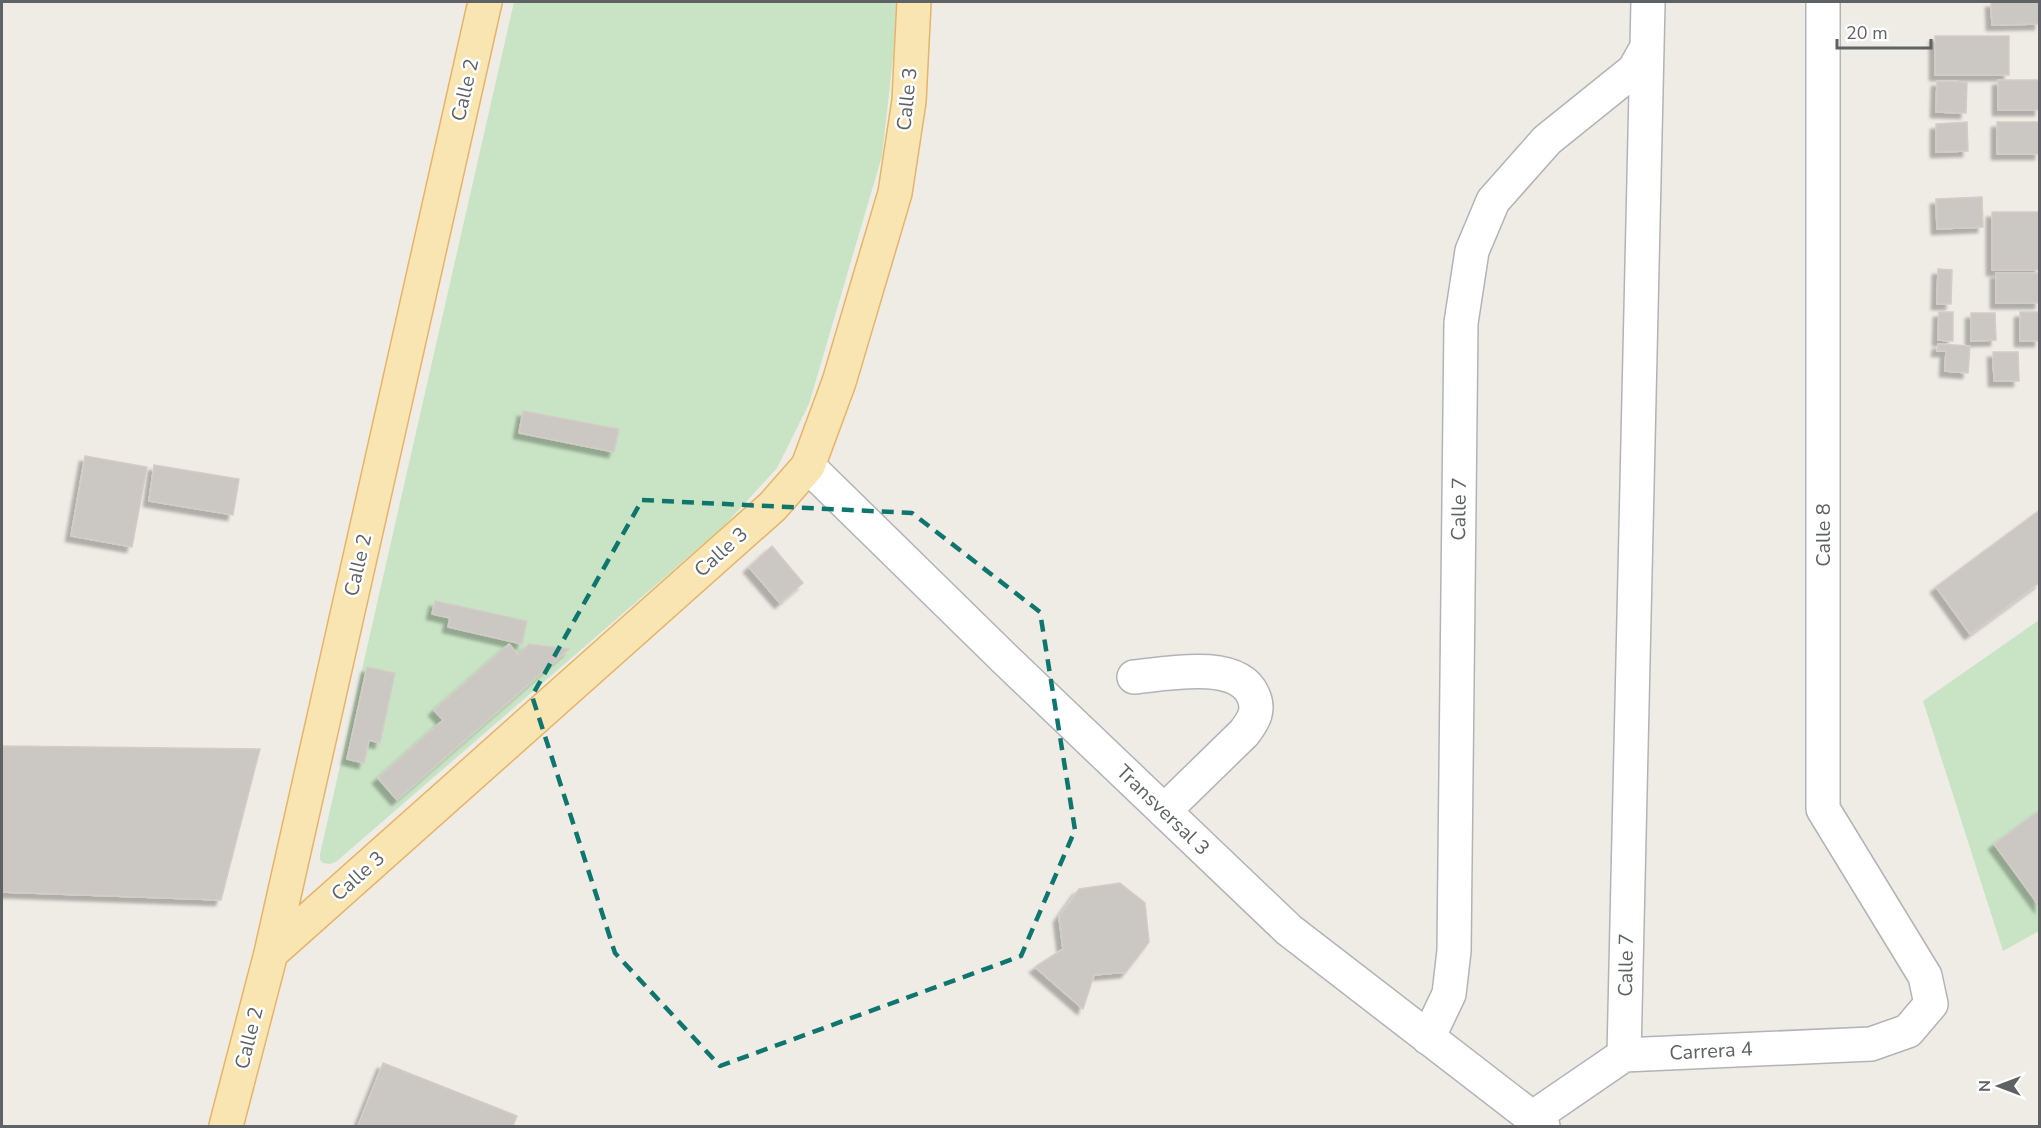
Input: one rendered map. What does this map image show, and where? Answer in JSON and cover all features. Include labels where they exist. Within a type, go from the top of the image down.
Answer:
[{"type":"main road","name":"Calle 2","points":[[226,1126],[271,953],[485,2]]},
{"type":"main road","name":"Calle 3","points":[[271,953],[773,506],[808,466],[839,382],[896,193],[909,101],[914,2]]},
{"type":"street","name":"Calle 7","points":[[1624,1055],[1648,2]]},
{"type":"street","name":"Calle 8","points":[[1823,2],[1823,809],[1925,976],[1930,1004],[1908,1031]]},
{"type":"street","name":"Calle 7","points":[[1428,1038],[1449,994],[1454,951],[1461,323],[1472,251],[1493,201],[1547,140],[1634,70],[1647,47]]},
{"type":"street","name":"Transversal 3","points":[[808,466],[1288,930],[1537,1122]]},
{"type":"street","points":[[1134,677],[1207,670],[1231,676],[1250,687],[1257,703],[1255,718],[1244,732],[1164,811]]},
{"type":"street","name":"Carrera 4","points":[[1624,1055],[1870,1044],[1908,1031]]},
{"type":"street","points":[[1537,1122],[1624,1055]]},
{"type":"highlighted area","points":[[642,500],[912,513],[1040,612],[1075,830],[1021,956],[720,1066],[615,953],[532,696]]},
{"type":"green space","points":[[514,2],[897,2],[882,156],[809,404],[777,468],[724,526],[337,861],[330,864],[323,863],[320,860],[320,854]]},
{"type":"green space","points":[[2039,620],[2039,931],[2003,951],[1923,701]]},
{"type":"building","points":[[1991,2],[2040,2],[2040,24],[1992,25]]},
{"type":"building","points":[[1935,36],[2009,36],[2009,75],[1935,75]]},
{"type":"building","points":[[1998,80],[2040,80],[2040,110],[1998,110]]},
{"type":"building","points":[[1937,81],[1967,82],[1966,113],[1936,112]]},
{"type":"building","points":[[1967,122],[1968,151],[1936,152],[1936,124]]},
{"type":"building","points":[[1997,122],[2040,122],[2040,154],[1997,154]]},
{"type":"building","points":[[1982,197],[1983,227],[1937,229],[1936,199]]},
{"type":"building","points":[[1992,212],[2040,212],[2040,270],[1992,270]]},
{"type":"building","points":[[1938,269],[1952,270],[1951,304],[1937,304]]},
{"type":"building","points":[[1996,273],[2040,273],[2040,303],[1996,303]]},
{"type":"building","points":[[1939,312],[1953,312],[1953,341],[1938,340]]},
{"type":"building","points":[[2020,312],[2040,312],[2040,341],[2020,341]]},
{"type":"building","points":[[1971,313],[1995,313],[1996,340],[1971,341]]},
{"type":"building","points":[[1938,344],[1970,346],[1968,373],[1945,371],[1946,351],[1937,351]]},
{"type":"building","points":[[1993,352],[2018,352],[2019,381],[1994,381]]},
{"type":"building","points":[[523,411],[619,429],[614,452],[519,433]]},
{"type":"building","points":[[85,456],[147,467],[132,547],[71,536]]},
{"type":"building","points":[[154,465],[239,479],[233,515],[149,501]]},
{"type":"building","points":[[2040,510],[2040,582],[1970,634],[1936,587]]},
{"type":"building","points":[[772,546],[803,583],[780,603],[749,567]]},
{"type":"building","points":[[435,601],[527,621],[522,644],[448,627],[450,618],[432,614]]},
{"type":"building","points":[[509,644],[518,655],[529,644],[569,649],[397,800],[378,778],[443,720],[434,710]]},
{"type":"building","points":[[367,667],[395,673],[380,743],[369,740],[364,763],[347,759]]},
{"type":"building","points":[[2,746],[260,749],[221,900],[2,892]]},
{"type":"building","points":[[2040,810],[2040,907],[1994,844]]},
{"type":"building","points":[[1120,883],[1145,903],[1149,942],[1126,972],[1094,975],[1083,1009],[1035,967],[1063,949],[1059,917],[1079,889]]},
{"type":"building","points":[[383,1063],[517,1116],[513,1126],[358,1126]]}]
